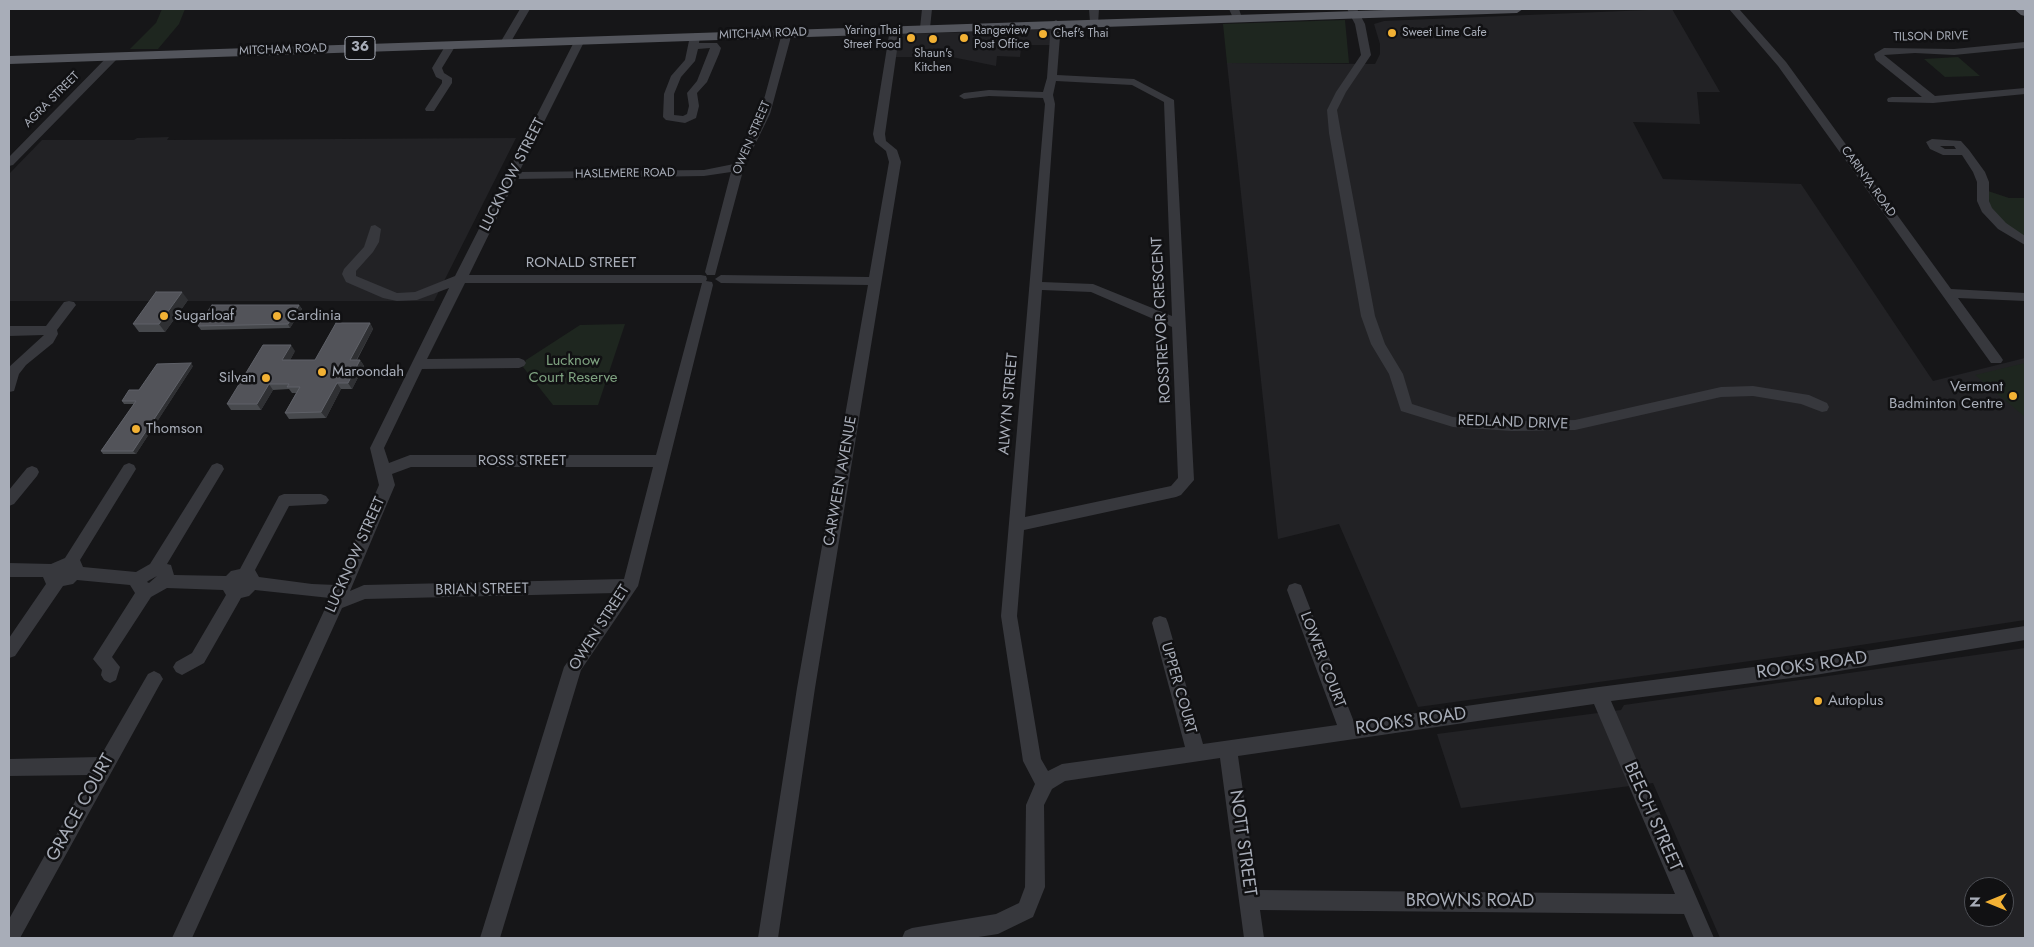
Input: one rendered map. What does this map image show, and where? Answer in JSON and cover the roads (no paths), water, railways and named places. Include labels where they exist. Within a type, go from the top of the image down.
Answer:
[{"type":"main road","name":"MITCHAM ROAD","points":[[9,60],[580,40],[694,41],[788,33],[1056,24],[1236,13],[1517,9]]},
{"type":"main road","points":[[2020,9],[2025,12]]},
{"type":"street","points":[[505,43],[525,9]]},
{"type":"street","points":[[925,28],[926,9]]},
{"type":"street","points":[[1094,9],[1095,22]]},
{"type":"street","name":"CARINYA ROAD","points":[[1734,9],[1782,64],[1996,360]]},
{"type":"street","name":"REDLAND DRIVE","points":[[1354,11],[1365,40],[1366,56],[1341,92],[1332,110],[1335,133],[1368,316],[1378,344],[1399,380],[1406,407],[1454,422],[1512,426],[1575,425],[1667,403],[1729,392],[1753,391],[1804,399],[1822,407]]},
{"type":"street","name":"ALWYN STREET","points":[[1045,783],[1032,761],[1009,616],[1050,104],[1048,95],[1052,78],[1056,24]]},
{"type":"street","name":"CARWEEN AVENUE","points":[[768,938],[806,688],[874,281],[896,162],[890,150],[881,142],[879,134],[895,29]]},
{"type":"street","name":"OWEN STREET","points":[[490,938],[573,666],[630,586],[738,168],[765,114],[788,33]]},
{"type":"street","name":"LUCKNOW STREET","points":[[182,938],[338,597],[387,485],[385,471],[377,448],[390,418],[580,40]]},
{"type":"street","points":[[694,41],[713,45],[716,48],[702,82],[692,93],[694,106],[692,116],[685,120],[670,118],[668,117],[669,94],[676,76],[690,62],[694,41]]},
{"type":"street","points":[[430,108],[447,83],[447,78],[440,75],[437,68],[451,45]]},
{"type":"street","name":"TILSON DRIVE","points":[[1933,100],[1880,58],[1879,54],[1884,51],[1954,52],[2025,45]]},
{"type":"street","name":"AGRA STREET","points":[[9,163],[114,56]]},
{"type":"street","name":"ROSSTREVOR CRESCENT","points":[[1016,526],[1176,491],[1186,480],[1169,100],[1134,82],[1052,78]]},
{"type":"street","points":[[1892,100],[1933,100],[2025,91]]},
{"type":"street","points":[[964,96],[989,93],[1048,95]]},
{"type":"street","points":[[1965,152],[1982,182],[1983,201],[1986,209],[2002,226],[2025,241]]},
{"type":"street","name":"HASLEMERE ROAD","points":[[512,176],[704,174],[738,168]]},
{"type":"street","points":[[375,228],[373,242],[350,269],[348,274],[351,279],[388,296],[397,297],[417,296],[460,279]]},
{"type":"street","name":"RONALD STREET","points":[[460,279],[874,281]]},
{"type":"street","points":[[1035,286],[1093,288],[1178,324]]},
{"type":"street","points":[[1948,293],[2025,297]]},
{"type":"street","points":[[9,386],[12,372],[48,340],[50,330],[69,304]]},
{"type":"street","points":[[9,330],[50,330]]},
{"type":"street","points":[[418,364],[519,363]]},
{"type":"street","name":"ROSS STREET","points":[[385,471],[410,461],[661,461]]},
{"type":"street","points":[[9,570],[67,579],[129,469]]},
{"type":"street","points":[[72,568],[156,588],[160,575],[217,469]]},
{"type":"street","points":[[9,500],[32,472]]},
{"type":"street","points":[[160,575],[246,589],[248,578],[284,500],[321,500]]},
{"type":"street","points":[[9,651],[55,577]]},
{"type":"street","points":[[248,578],[338,597]]},
{"type":"street","points":[[110,675],[111,667],[102,660],[142,585]]},
{"type":"street","name":"BRIAN STREET","points":[[338,597],[364,592],[630,586]]},
{"type":"street","points":[[182,667],[198,658],[233,587]]},
{"type":"street","name":"LOWER COURT","points":[[1295,590],[1348,731]]},
{"type":"street","name":"UPPER COURT","points":[[1160,623],[1196,753]]},
{"type":"street","name":"ROOKS ROAD","points":[[1045,783],[1062,772],[1815,666],[2025,633]]},
{"type":"street","name":"GRACE COURT","points":[[9,938],[154,679]]},
{"type":"street","name":"BEECH STREET","points":[[1599,695],[1704,938]]},
{"type":"street","name":"NOTT STREET","points":[[1228,748],[1254,938]]},
{"type":"street","points":[[9,766],[105,766]]},
{"type":"street","points":[[912,938],[999,931],[1026,910],[1035,887],[1035,805],[1045,783]]},
{"type":"street","name":"BROWNS ROAD","points":[[1250,900],[1690,904]]},
{"type":"place","name":"Sweet Lime Cafe","points":[[1392,33]]},
{"type":"place","name":"Chef's Thai","points":[[1043,34]]},
{"type":"place","name":"Yaring Thai Street Food","points":[[911,38]]},
{"type":"place","name":"Rangeview Post Office","points":[[964,38]]},
{"type":"place","name":"Shaun's Kitchen","points":[[933,39]]},
{"type":"place","name":"Sugarloaf","points":[[164,316]]},
{"type":"place","name":"Cardinia","points":[[277,316]]},
{"type":"place","name":"Maroondah","points":[[322,372]]},
{"type":"place","name":"Silvan","points":[[266,378]]},
{"type":"place","name":"Vermont Badminton Centre","points":[[2013,396]]},
{"type":"place","name":"Thomson","points":[[136,429]]},
{"type":"place","name":"Autoplus","points":[[1818,701]]},
{"type":"park label","name":"Lucknow Court Reserve","points":[[573,370]]}]
